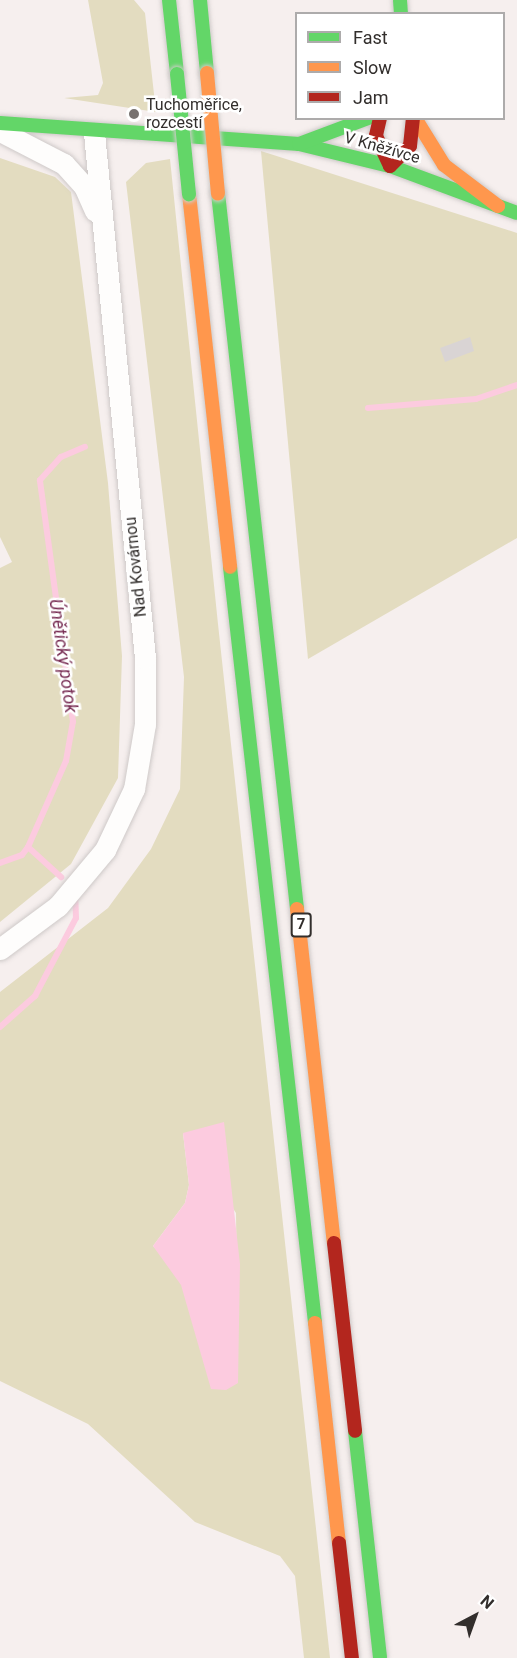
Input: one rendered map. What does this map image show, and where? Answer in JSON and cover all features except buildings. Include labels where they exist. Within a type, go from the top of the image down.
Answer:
[{"type":"main road","points":[[153,0],[174,54]]},
{"type":"main road","points":[[169,0],[174,54]]},
{"type":"main road","name":"7","points":[[200,0],[218,193],[380,1658]]},
{"type":"main road","name":"7","points":[[174,54],[352,1658]]},
{"type":"main road","points":[[300,144],[363,120]]},
{"type":"main road","points":[[380,120],[376,136],[390,166],[410,146],[414,120]]},
{"type":"main road","points":[[415,120],[444,165],[498,206]]},
{"type":"main road","name":"V Kněžívce","points":[[0,123],[94,133],[197,136],[300,144],[390,166],[517,213]]},
{"type":"street","points":[[0,131],[69,169],[88,193],[104,234]]},
{"type":"street","name":"Nad Kovárnou","points":[[0,950],[58,906],[105,850],[134,789],[146,724],[145,658],[94,133]]},
{"type":"shaded area","points":[[88,0],[134,0],[145,13],[156,112],[64,98],[98,95],[103,83]]},
{"type":"shaded area","points":[[261,151],[517,233],[517,538],[308,659]]},
{"type":"shaded area","points":[[0,158],[55,177],[71,192],[108,483],[122,656],[118,778],[71,864],[0,922],[0,568],[12,562],[0,537]]},
{"type":"shaded area","points":[[170,159],[330,1658],[304,1658],[295,1576],[280,1556],[195,1522],[88,1424],[0,1381],[0,992],[108,908],[151,849],[180,789],[184,677],[126,182],[146,163]],"holes":[[[183,1133],[236,1213],[238,1383],[170,1263],[153,1246],[185,1203],[189,1185]]]},
{"type":"shaded area","points":[[224,1122],[240,1264],[238,1383],[226,1390],[211,1389],[181,1285],[153,1246],[185,1203],[189,1185],[183,1133]]},
{"type":"waterway","name":"Únětický potok","points":[[368,408],[476,399],[517,385]]},
{"type":"waterway","name":"Únětický potok","points":[[0,863],[22,855],[28,847],[66,761],[73,722],[40,480],[61,457],[85,447]]},
{"type":"waterway","points":[[28,847],[61,877]]},
{"type":"waterway","points":[[0,1027],[35,996],[76,918],[75,895]]},
{"type":"traffic: fast","points":[[169,0],[177,74]]},
{"type":"traffic: fast","points":[[200,0],[207,73]]},
{"type":"traffic: fast","points":[[400,0],[401,12]]},
{"type":"traffic: fast","points":[[177,74],[189,194]]},
{"type":"traffic: fast","points":[[299,144],[363,120]]},
{"type":"traffic: fast","points":[[0,123],[299,144],[390,166],[517,213]]},
{"type":"traffic: fast","points":[[218,193],[297,909]]},
{"type":"traffic: fast","points":[[230,567],[315,1323]]},
{"type":"traffic: fast","points":[[355,1431],[380,1658]]},
{"type":"traffic: slow","points":[[207,73],[218,193]]},
{"type":"traffic: slow","points":[[416,120],[444,165],[498,206]]},
{"type":"traffic: slow","points":[[189,194],[230,567]]},
{"type":"traffic: slow","points":[[297,909],[334,1243]]},
{"type":"traffic: slow","points":[[315,1323],[339,1543]]},
{"type":"traffic: jam","points":[[380,120],[376,136],[390,166],[410,146],[413,120]]},
{"type":"traffic: jam","points":[[334,1243],[355,1431]]},
{"type":"traffic: jam","points":[[339,1543],[352,1658]]},
{"type":"place","name":"Tuchoměřice, rozcestí","points":[[134,114]]}]
